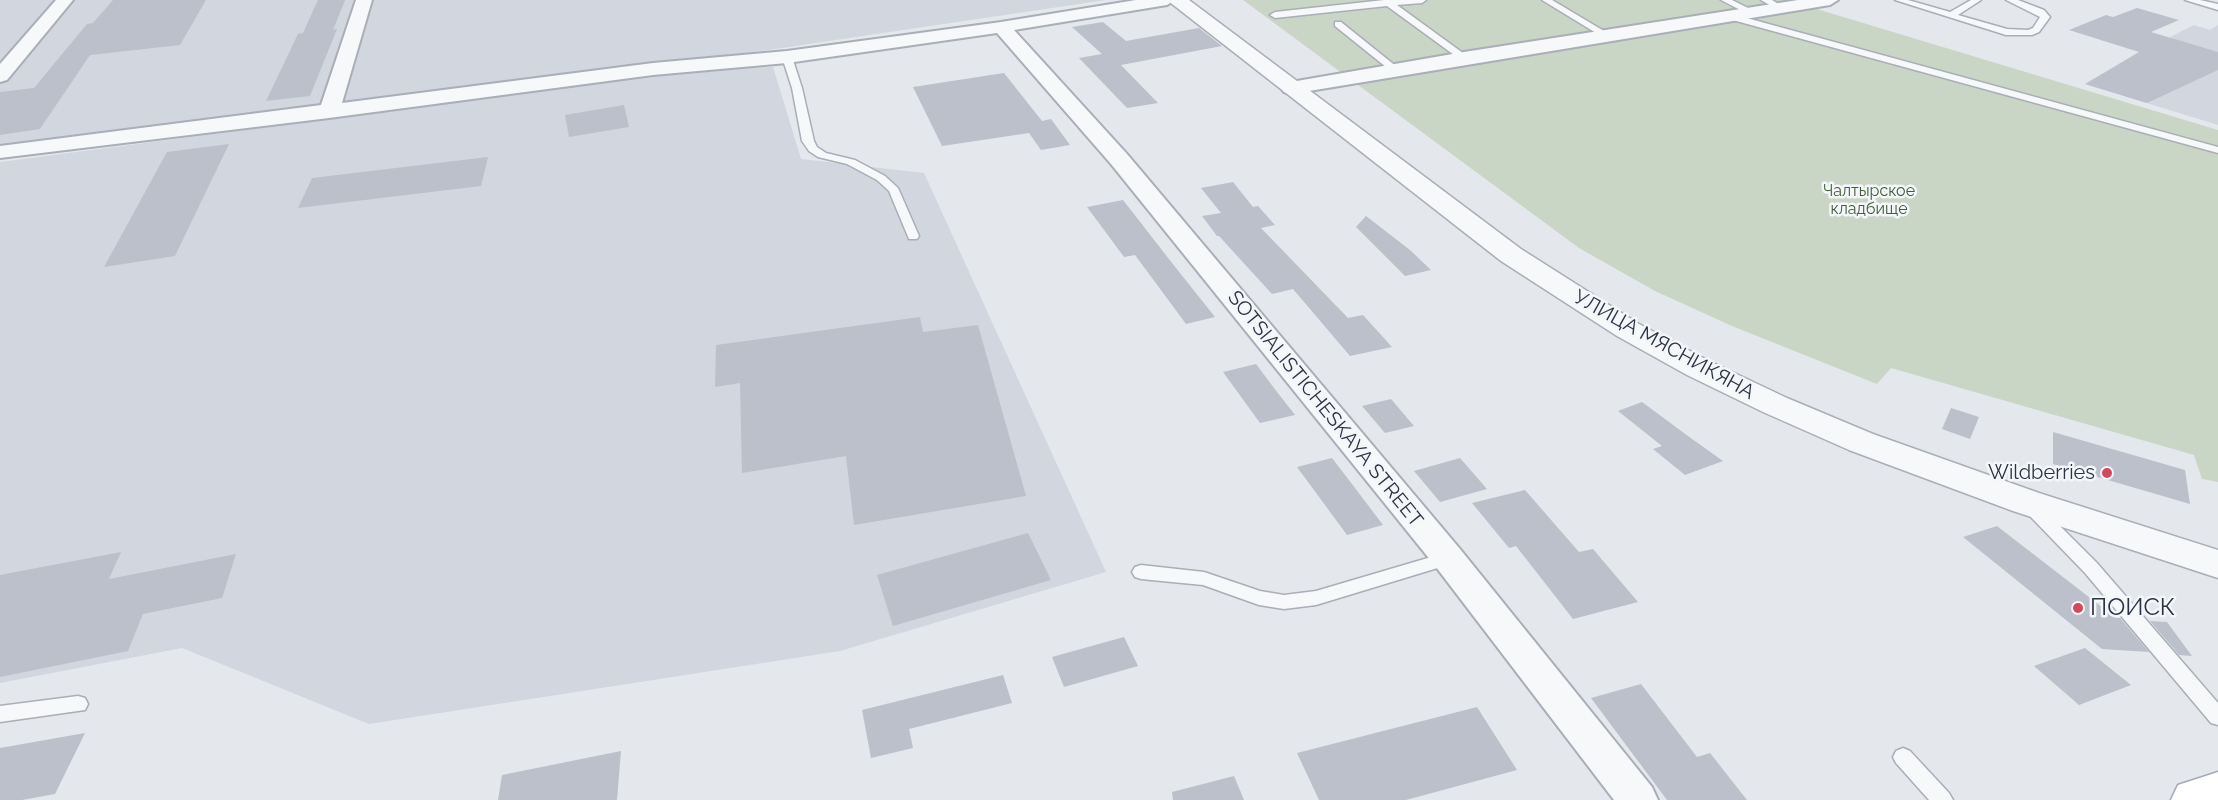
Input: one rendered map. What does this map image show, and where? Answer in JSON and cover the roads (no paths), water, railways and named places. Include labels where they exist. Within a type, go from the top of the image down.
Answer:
[{"type":"main road","points":[[2194,800],[2218,792]]},
{"type":"street","points":[[0,76],[65,0]]},
{"type":"street","points":[[329,112],[364,0]]},
{"type":"street","points":[[0,152],[329,112],[653,69],[787,57],[1001,27],[1167,0]]},
{"type":"street","name":"УЛИЦА МЯСНИКЯНА","points":[[1177,0],[1511,255],[1628,330],[1698,368],[1775,405],[1862,442],[2026,502],[2211,557]]},
{"type":"street","points":[[1291,88],[1394,69],[1732,17],[1766,7],[1830,0]]},
{"type":"street","name":"SOTSIALISTICHESKAYA STREET","points":[[1001,27],[1119,159],[1448,558],[1638,800]]},
{"type":"lane","points":[[1275,15],[1422,0]]},
{"type":"lane","points":[[1546,0],[1609,37]]},
{"type":"lane","points":[[1725,0],[1766,7]]},
{"type":"lane","points":[[1899,0],[2006,32],[2029,33],[2036,30],[2045,17],[2041,12],[2010,0]]},
{"type":"lane","points":[[1950,16],[1977,0]]},
{"type":"lane","points":[[2189,0],[2218,7]]},
{"type":"lane","points":[[1387,2],[1464,58]]},
{"type":"lane","points":[[1732,17],[2218,150]]},
{"type":"lane","points":[[1338,24],[1394,69]]},
{"type":"lane","points":[[787,57],[797,88],[808,141],[813,149],[822,155],[851,162],[881,178],[894,190],[913,236]]},
{"type":"lane","points":[[2026,502],[2091,568],[2218,717]]},
{"type":"lane","points":[[1141,572],[1204,579],[1259,598],[1284,602],[1316,598],[1448,558]]},
{"type":"lane","points":[[0,714],[78,704]]},
{"type":"lane","points":[[1903,757],[1942,800]]},
{"type":"place","name":"Wildberries","points":[[2107,473]]},
{"type":"place","name":"ПОИСК","points":[[2078,608]]},
{"type":"park label","name":"Чалтырское кладбище","points":[[1869,200]]}]
